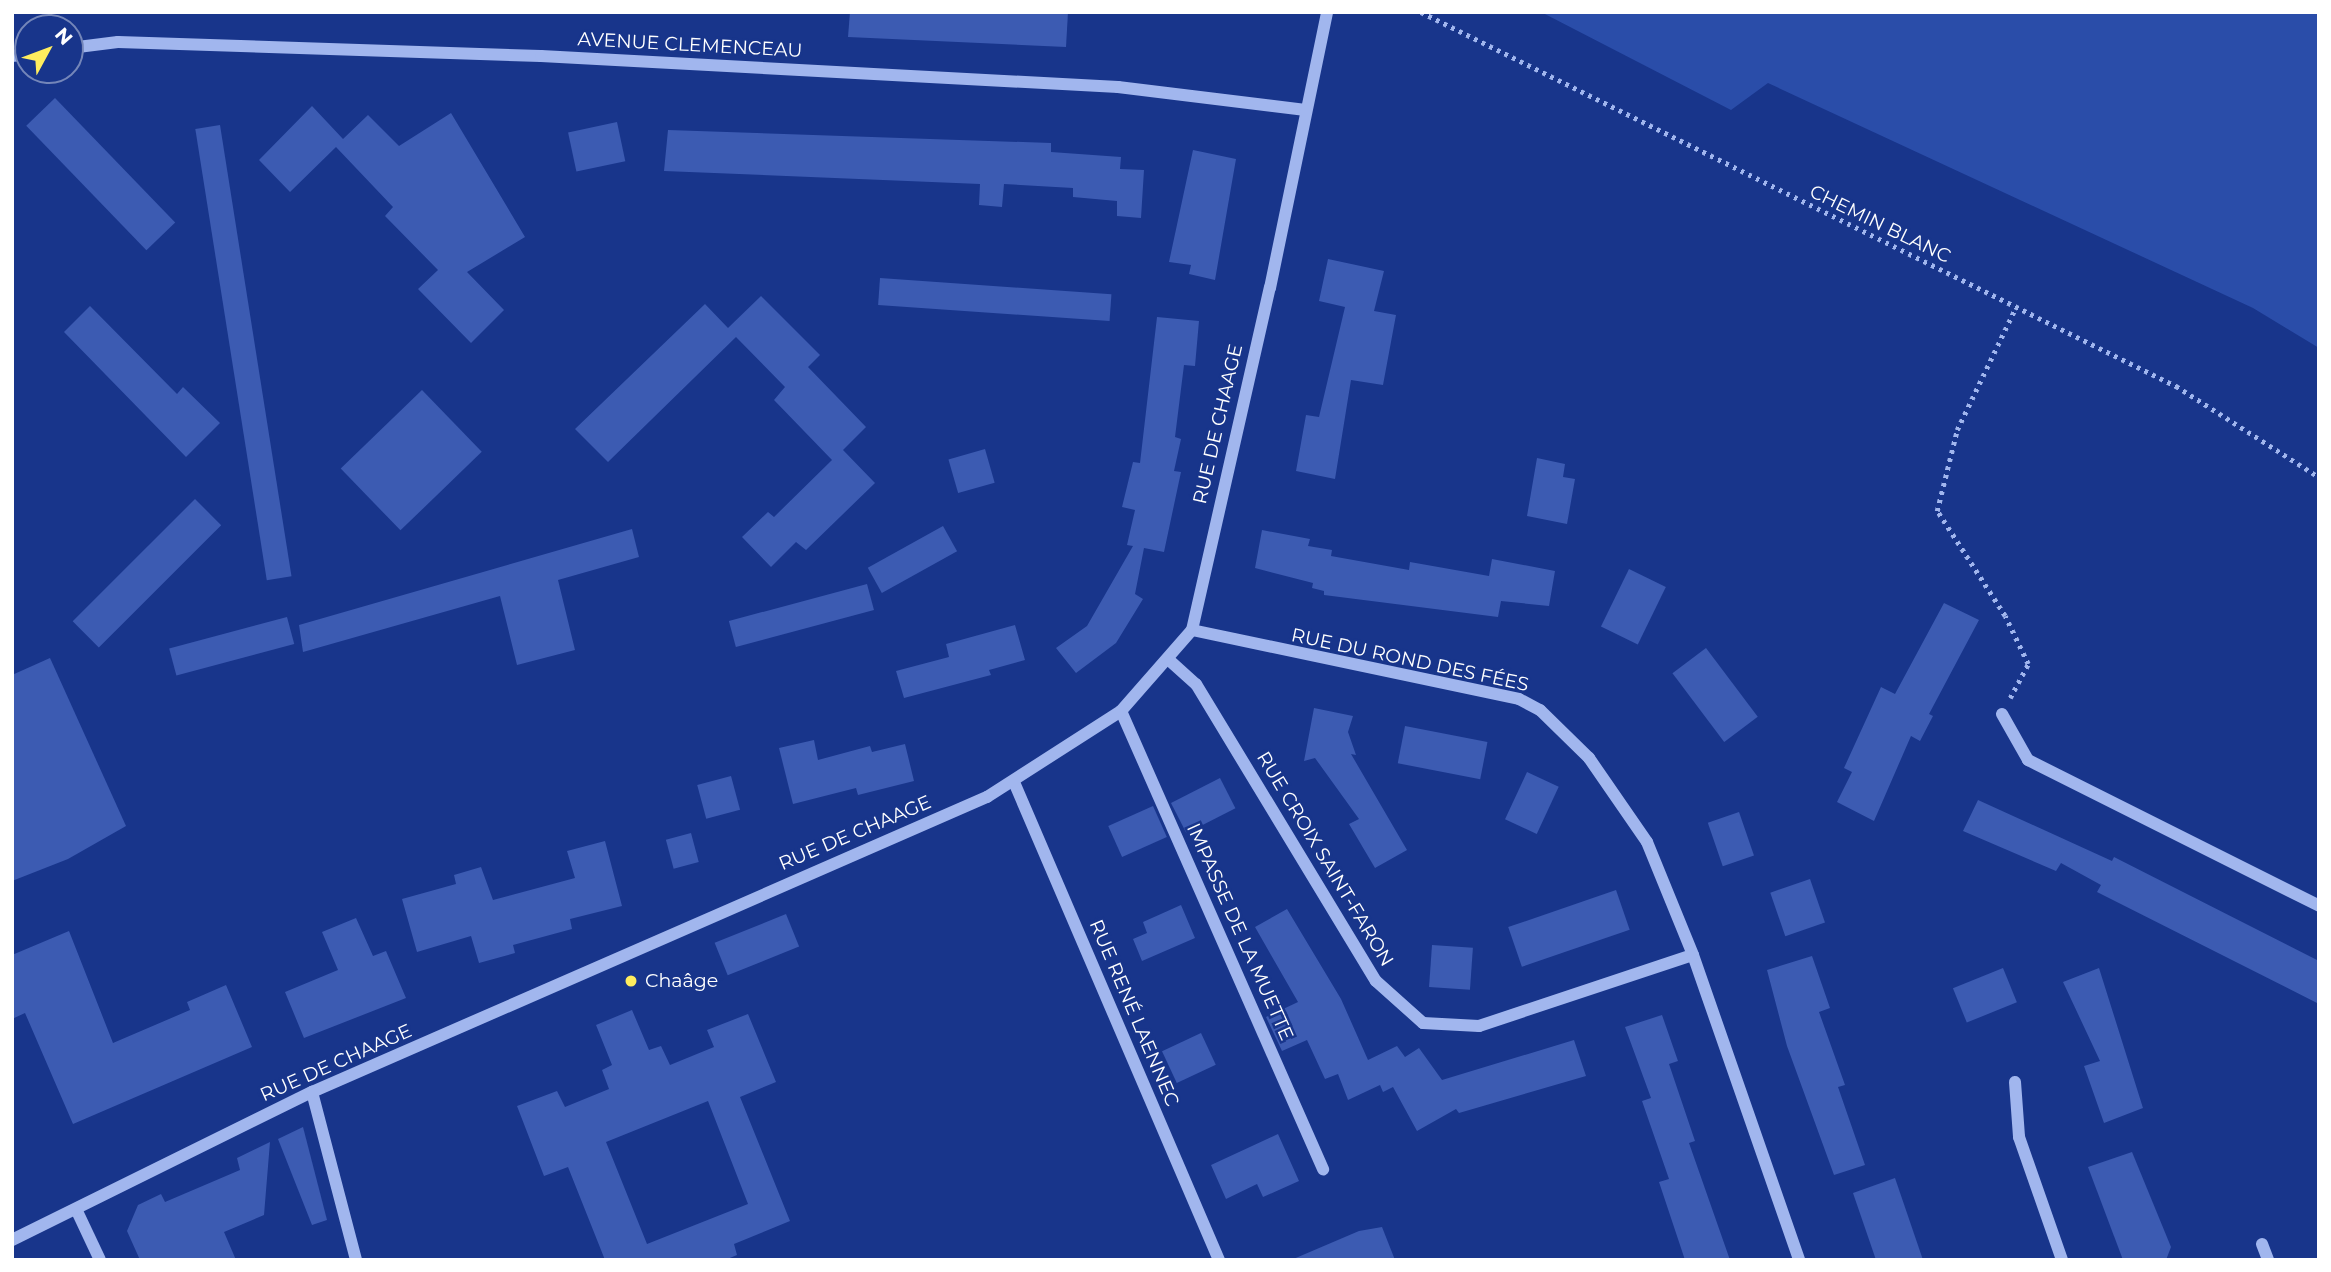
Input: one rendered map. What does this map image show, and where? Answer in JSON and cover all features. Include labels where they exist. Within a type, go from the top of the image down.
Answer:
[{"type":"street","name":"RUE DE CHAAGE","points":[[12,1240],[312,1092],[542,995],[1014,782],[1121,711],[1169,660],[1192,630],[1270,288],[1326,12]]},
{"type":"street","name":"AVENUE CLEMENCEAU","points":[[84,46],[118,42],[541,56],[1118,87],[1306,110]]},
{"type":"street","name":"RUE DU ROND DES FÉES","points":[[1192,630],[1519,699],[1540,710],[1589,758],[1647,842],[1693,955]]},
{"type":"street","name":"RUE CROIX SAINT-FARON","points":[[1169,660],[1196,684],[1376,981],[1423,1023],[1479,1026],[1693,955]]},
{"type":"street","name":"IMPASSE DE LA MUETTE","points":[[1121,711],[1323,1169]]},
{"type":"street","points":[[2002,714],[2028,760],[2319,906]]},
{"type":"street","name":"RUE RENÉ LAENNEC","points":[[1014,782],[1219,1260]]},
{"type":"street","points":[[1693,955],[1799,1260]]},
{"type":"street","points":[[2015,1082],[2019,1137],[2062,1260]]},
{"type":"street","points":[[312,1092],[356,1260]]},
{"type":"street","points":[[76,1209],[100,1260]]},
{"type":"street","points":[[2262,1244],[2268,1260]]},
{"type":"path","name":"CHEMIN BLANC","points":[[1421,12],[2176,386],[2319,477]]},
{"type":"path","points":[[2002,714],[2028,664],[2005,616],[1937,511],[1957,430],[2016,307]]},
{"type":"shaded area","points":[[1541,12],[2319,12],[2319,348],[2253,308],[1768,83],[1731,110]]},
{"type":"building","points":[[850,12],[1068,12],[1066,47],[848,37]]},
{"type":"building","points":[[55,98],[175,222],[146,250],[26,126]]},
{"type":"building","points":[[312,106],[343,139],[368,115],[399,146],[451,113],[525,237],[467,272],[504,310],[471,343],[418,289],[438,270],[385,216],[393,207],[336,147],[290,192],[259,160]]},
{"type":"building","points":[[617,122],[625,161],[576,172],[568,132]]},
{"type":"building","points":[[220,125],[291,576],[267,580],[195,129]]},
{"type":"building","points":[[668,130],[1051,143],[1051,152],[1121,157],[1120,169],[1144,170],[1141,218],[1117,216],[1117,201],[1073,197],[1073,188],[1004,184],[1002,207],[979,205],[980,184],[664,171]]},
{"type":"building","points":[[1193,150],[1236,159],[1215,280],[1189,274],[1191,265],[1169,262]]},
{"type":"building","points":[[1328,259],[1384,271],[1374,311],[1396,315],[1383,385],[1351,380],[1335,479],[1296,471],[1306,415],[1319,417],[1345,307],[1319,301]]},
{"type":"building","points":[[880,278],[1111,294],[1110,321],[878,305]]},
{"type":"building","points":[[761,296],[820,355],[808,367],[866,427],[843,450],[875,483],[806,550],[796,542],[771,567],[742,537],[768,512],[774,517],[832,460],[774,400],[785,387],[736,337],[608,462],[575,429],[705,304],[728,328]]},
{"type":"building","points":[[90,306],[177,394],[183,387],[220,423],[186,457],[64,332]]},
{"type":"building","points":[[1157,317],[1199,321],[1195,366],[1184,365],[1175,437],[1181,439],[1174,471],[1181,472],[1164,552],[1144,548],[1135,594],[1143,599],[1116,643],[1076,673],[1056,648],[1087,626],[1133,546],[1127,545],[1135,510],[1122,507],[1133,462],[1140,463]]},
{"type":"building","points":[[422,390],[482,452],[400,530],[341,468]]},
{"type":"building","points":[[985,449],[995,483],[958,493],[948,459]]},
{"type":"building","points":[[1537,458],[1565,464],[1563,477],[1575,479],[1567,524],[1527,516]]},
{"type":"building","points":[[195,499],[221,525],[99,647],[73,621]]},
{"type":"building","points":[[943,526],[957,551],[882,593],[868,568]]},
{"type":"building","points":[[632,529],[639,557],[558,580],[575,650],[517,665],[500,596],[303,652],[299,625]]},
{"type":"building","points":[[1262,530],[1310,539],[1308,546],[1332,550],[1331,556],[1409,570],[1410,562],[1489,576],[1492,559],[1555,571],[1549,606],[1501,601],[1498,617],[1324,595],[1324,591],[1312,588],[1313,583],[1255,568]]},
{"type":"building","points":[[1629,569],[1666,587],[1638,644],[1601,627]]},
{"type":"building","points":[[867,584],[874,610],[736,647],[729,621]]},
{"type":"building","points":[[1944,603],[1979,620],[1929,714],[1933,716],[1920,741],[1911,736],[1874,821],[1837,802],[1852,772],[1844,768],[1881,687],[1895,694]]},
{"type":"building","points":[[287,617],[294,644],[176,676],[169,649]]},
{"type":"building","points":[[1015,625],[1025,660],[989,670],[991,675],[904,698],[896,671],[949,657],[946,644]]},
{"type":"building","points":[[1706,648],[1758,717],[1724,742],[1672,673]]},
{"type":"building","points":[[50,658],[126,826],[68,859],[12,881],[12,675]]},
{"type":"building","points":[[1314,708],[1353,716],[1348,732],[1356,755],[1351,754],[1407,850],[1375,868],[1349,824],[1359,819],[1315,758],[1304,761]]},
{"type":"building","points":[[1405,726],[1487,742],[1480,779],[1398,763]]},
{"type":"building","points":[[814,740],[818,760],[870,746],[872,752],[905,744],[914,781],[858,795],[856,788],[793,804],[779,748]]},
{"type":"building","points":[[1527,772],[1559,787],[1537,834],[1505,819]]},
{"type":"building","points":[[731,776],[740,810],[706,819],[697,785]]},
{"type":"building","points":[[1220,778],[1235,808],[1186,833],[1171,803]]},
{"type":"building","points":[[1978,800],[2112,861],[2114,857],[2319,961],[2319,1004],[2097,892],[2101,885],[2061,863],[2056,871],[1963,831]]},
{"type":"building","points":[[1153,806],[1167,837],[1122,857],[1108,826]]},
{"type":"building","points":[[1739,812],[1754,855],[1723,866],[1708,823]]},
{"type":"building","points":[[691,833],[699,862],[674,869],[666,840]]},
{"type":"building","points":[[605,841],[622,906],[570,919],[572,929],[513,945],[515,953],[479,963],[471,936],[417,952],[402,899],[456,884],[454,875],[481,867],[493,900],[575,878],[567,851]]},
{"type":"building","points":[[1810,879],[1825,922],[1785,936],[1770,893]]},
{"type":"building","points":[[1616,890],[1630,930],[1522,967],[1508,927]]},
{"type":"building","points":[[1181,905],[1195,938],[1142,961],[1133,939],[1147,933],[1143,922]]},
{"type":"building","points":[[1287,909],[1341,999],[1368,1060],[1397,1046],[1405,1057],[1419,1048],[1442,1080],[1574,1040],[1586,1076],[1459,1113],[1456,1109],[1417,1131],[1393,1087],[1383,1092],[1380,1085],[1348,1100],[1338,1074],[1325,1079],[1307,1040],[1282,1051],[1266,1017],[1298,1002],[1255,927]]},
{"type":"building","points":[[786,914],[799,946],[728,975],[715,943]]},
{"type":"building","points":[[356,918],[373,956],[386,951],[406,998],[304,1038],[285,992],[338,970],[322,932]]},
{"type":"building","points":[[69,931],[113,1043],[190,1010],[187,1002],[226,985],[252,1047],[73,1124],[25,1013],[12,1019],[12,955]]},
{"type":"building","points":[[1432,945],[1473,948],[1470,990],[1429,987]]},
{"type":"building","points":[[1812,956],[1830,1008],[1819,1012],[1845,1085],[1838,1087],[1865,1165],[1834,1175],[1787,1046],[1767,970]]},
{"type":"building","points":[[2003,968],[2017,1002],[1967,1023],[1953,988]]},
{"type":"building","points":[[2099,968],[2143,1108],[2104,1123],[2084,1066],[2100,1061],[2063,982]]},
{"type":"building","points":[[632,1010],[649,1050],[661,1046],[670,1065],[714,1047],[707,1030],[748,1014],[776,1082],[740,1097],[790,1221],[734,1244],[737,1255],[725,1260],[605,1260],[568,1167],[544,1176],[517,1106],[557,1091],[565,1107],[609,1089],[602,1070],[612,1065],[596,1025]],"holes":[[[708,1101],[748,1204],[647,1244],[606,1142]]]},
{"type":"building","points":[[1662,1015],[1678,1061],[1669,1064],[1695,1141],[1689,1143],[1730,1260],[1685,1260],[1659,1182],[1669,1179],[1642,1101],[1651,1098],[1625,1027]]},
{"type":"building","points":[[1201,1033],[1216,1065],[1177,1083],[1162,1051]]},
{"type":"building","points":[[303,1127],[327,1220],[312,1225],[278,1139]]},
{"type":"building","points":[[1278,1134],[1299,1181],[1263,1197],[1257,1184],[1226,1199],[1211,1165]]},
{"type":"building","points":[[270,1142],[264,1215],[224,1232],[236,1260],[140,1260],[127,1231],[138,1205],[161,1194],[165,1202],[240,1170],[237,1158]]},
{"type":"building","points":[[2132,1152],[2171,1247],[2166,1260],[2123,1260],[2088,1167]]},
{"type":"building","points":[[1895,1178],[1923,1260],[1876,1260],[1853,1193]]},
{"type":"building","points":[[1382,1227],[1395,1260],[1291,1260],[1359,1231]]},
{"type":"place","name":"Chaâge","points":[[631,981]]}]
